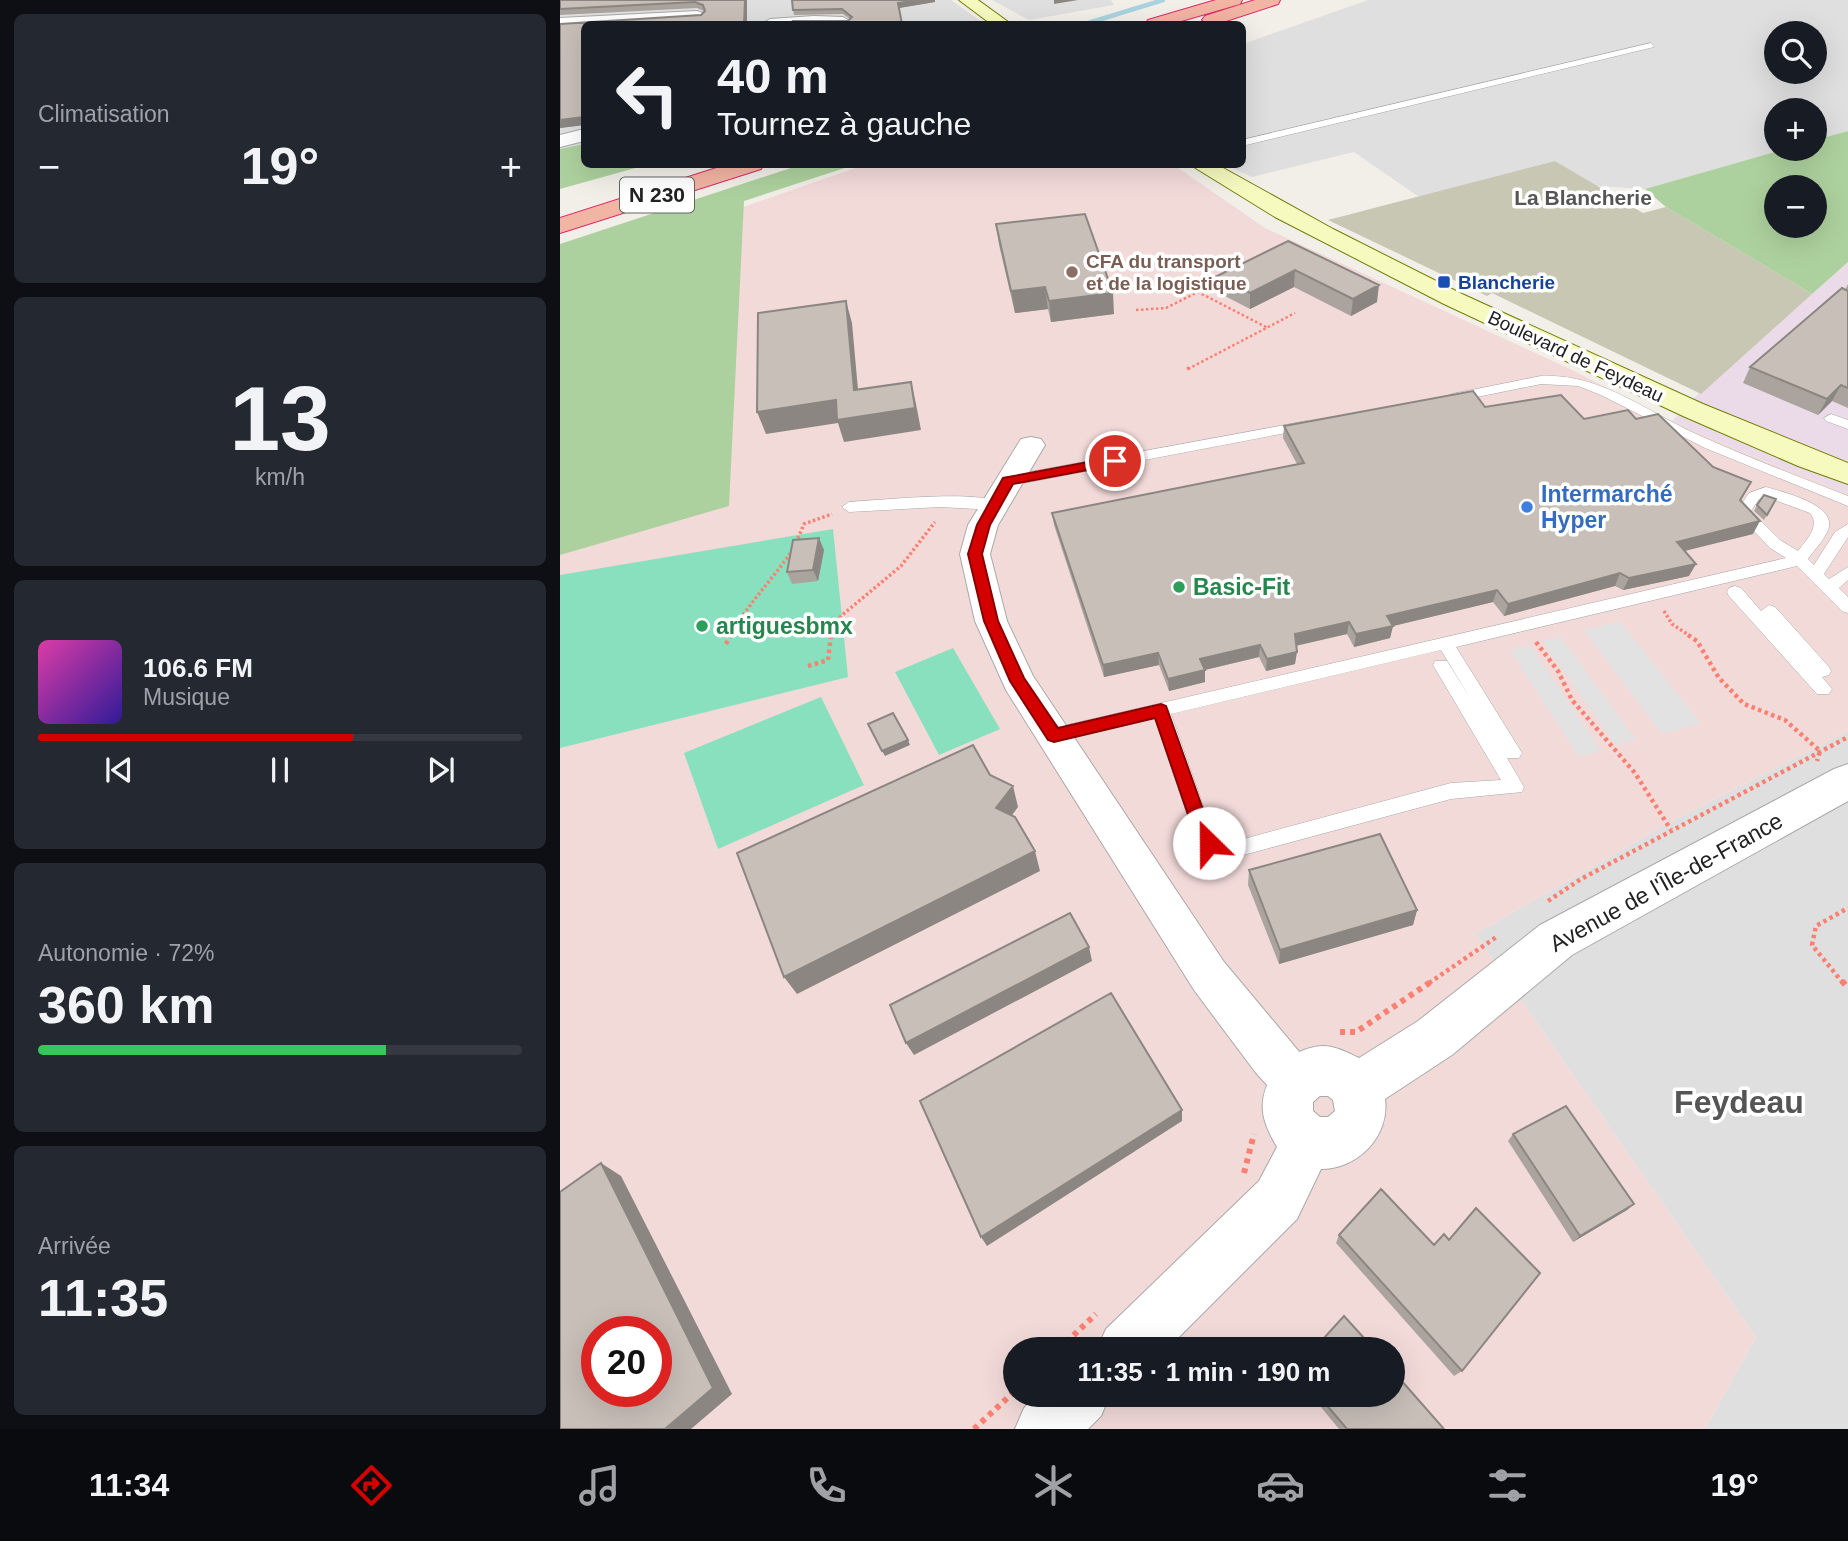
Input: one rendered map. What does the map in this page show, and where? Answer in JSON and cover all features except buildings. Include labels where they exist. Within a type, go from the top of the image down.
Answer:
[{"type":"highway","points":[[1164,21],[1234,0]]},
{"type":"highway","points":[[1205,21],[1272,0]]},
{"type":"highway","points":[[629,181],[679,168]]},
{"type":"highway","name":"N 230","points":[[560,208],[689,168]]},
{"type":"highway","name":"N 230","points":[[560,227],[741,168]]},
{"type":"main road","points":[[967,0],[998,21]]},
{"type":"main road","name":"Boulevard de Feydeau","points":[[1207,168],[1276,209],[1471,307],[1640,387],[1799,456],[1848,474]]},
{"type":"street","points":[[590,21],[609,10],[631,3]]},
{"type":"street","points":[[590,21],[696,16]]},
{"type":"street","points":[[770,19],[814,21]]},
{"type":"street","points":[[560,23],[581,22]]},
{"type":"street","points":[[560,38],[581,26]]},
{"type":"street","points":[[560,141],[581,136]]},
{"type":"street","points":[[1031,445],[983,525],[975,554],[991,621],[1018,681],[1209,976],[1272,1057],[1295,1082]]},
{"type":"street","name":"Avenue de l'Île-de-France","points":[[1354,1090],[1435,1038],[1556,940],[1840,785]]},
{"type":"street","points":[[1325,1070],[1347,1080],[1354,1090],[1360,1112],[1352,1133],[1332,1143],[1309,1139],[1300,1133],[1289,1113],[1287,1102],[1295,1082],[1303,1074],[1325,1070]]},
{"type":"street","points":[[1138,1337],[1279,1200],[1309,1139]]},
{"type":"street","points":[[1045,1429],[1068,1407]]},
{"type":"lane","points":[[1246,143],[1651,45]]},
{"type":"lane","points":[[1438,401],[1545,381],[1570,380],[1595,388],[1716,447],[1848,502]]},
{"type":"lane","points":[[1831,418],[1848,425]]},
{"type":"lane","points":[[849,507],[941,501],[1001,493],[1317,423]]},
{"type":"lane","points":[[1848,523],[1766,492],[1754,496],[1743,512],[1775,544],[1800,560],[1848,607]]},
{"type":"lane","points":[[1054,735],[1653,594],[1735,584],[1800,560],[1822,527],[1821,516],[1815,510]]},
{"type":"lane","points":[[1822,582],[1840,536],[1848,529]]},
{"type":"lane","points":[[1822,582],[1848,572]]},
{"type":"lane","points":[[1735,584],[1823,671]]},
{"type":"lane","points":[[1735,584],[1823,689]]},
{"type":"lane","points":[[1445,643],[1513,753]]},
{"type":"lane","points":[[1161,710],[1202,832],[1209,843],[1221,850],[1236,849],[1451,791],[1515,787],[1441,664]]},
{"type":"path","points":[[1136,310],[1166,308],[1198,292],[1268,328]]},
{"type":"path","points":[[1187,369],[1295,313]]},
{"type":"path","points":[[808,666],[828,660],[826,640],[853,601],[902,565],[935,521],[941,501]]},
{"type":"path","points":[[726,644],[743,612],[774,578],[795,547],[804,524],[849,507]]},
{"type":"path","points":[[1653,594],[1672,624],[1697,641],[1719,678],[1744,704],[1785,720],[1820,751],[1815,773],[1840,785]]},
{"type":"path","points":[[1523,625],[1558,671],[1572,700],[1635,773],[1671,830]]},
{"type":"path","points":[[1848,908],[1816,926],[1812,945],[1848,988]]},
{"type":"path","points":[[974,1429],[1003,1402]]},
{"type":"shaded area","points":[[560,0],[951,0],[981,21],[581,21],[581,145],[560,149]]},
{"type":"shaded area","points":[[992,0],[1111,0],[1114,5],[1029,20]]},
{"type":"shaded area","points":[[1368,0],[1848,0],[1848,131],[1827,137],[1827,98],[1764,98],[1764,155],[1645,189],[1596,186],[1555,161],[1419,197],[1354,152],[1252,177],[1232,168],[1246,168],[1246,43]]},
{"type":"shaded area","points":[[1555,161],[1643,213],[1666,207],[1812,294],[1701,394],[1492,293],[1487,296],[1328,220]]},
{"type":"shaded area","points":[[855,168],[1178,168],[1265,228],[1570,369],[1672,421],[1848,493],[1848,731],[1674,820],[1475,934],[1756,1337],[1705,1429],[560,1429],[560,271]]},
{"type":"shaded area","points":[[1848,262],[1848,493],[1672,421],[1700,392]]},
{"type":"shaded area","points":[[1620,621],[1700,723],[1662,734],[1584,630]]},
{"type":"shaded area","points":[[1561,637],[1636,740],[1616,745],[1542,641]]},
{"type":"shaded area","points":[[1530,645],[1601,751],[1579,757],[1510,650]]},
{"type":"shaded area","points":[[1848,731],[1848,1429],[1705,1429],[1756,1337],[1475,934],[1674,820]]},
{"type":"green space","points":[[1848,131],[1848,262],[1812,294],[1666,207],[1645,189],[1764,155],[1764,161],[1827,161],[1827,137]]},
{"type":"green space","points":[[581,145],[581,168],[635,168],[560,189],[560,149]]},
{"type":"green space","points":[[791,168],[845,168],[744,201],[729,506],[560,555],[560,244]]},
{"type":"green space","name":"artiguesbmx","points":[[833,529],[848,677],[560,748],[560,575]]},
{"type":"green space","points":[[953,648],[1000,729],[939,755],[895,672]]},
{"type":"green space","points":[[821,697],[864,785],[718,849],[684,753]]},
{"type":"waterway","points":[[1095,21],[1163,0]]},
{"type":"place","name":"CFA du transport et de la logistique","points":[[1072,272]]},
{"type":"place","name":"Blancherie","points":[[1444,282]]},
{"type":"place","name":"Intermarché Hyper","points":[[1527,507]]},
{"type":"place","name":"Basic-Fit","points":[[1179,587]]},
{"type":"place","name":"artiguesbmx","points":[[702,626]]},
{"type":"district","name":"La Blancherie","points":[[1583,198]]},
{"type":"district","name":"Feydeau","points":[[1739,1102]]},
{"type":"route","points":[[1115,461],[1008,481],[983,525],[975,554],[991,621],[1018,681],[1054,735],[1161,710],[1202,832],[1209,843]]}]
